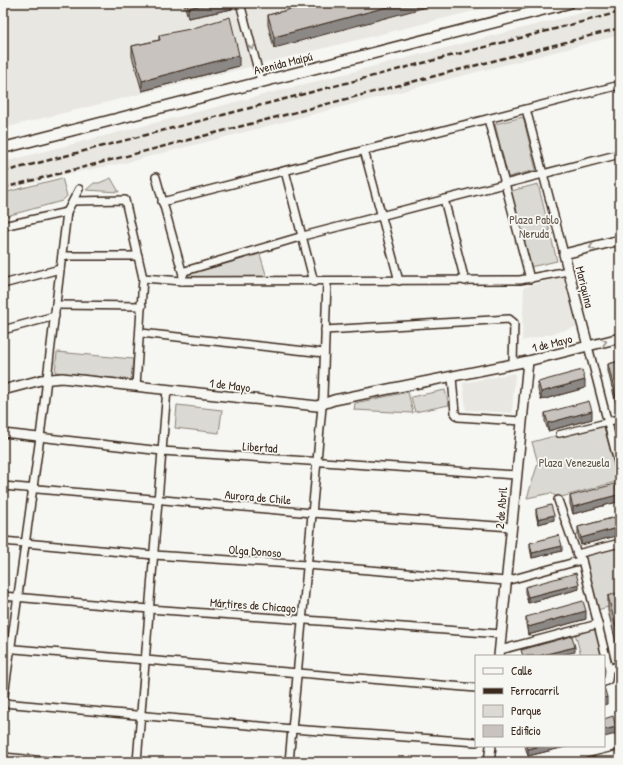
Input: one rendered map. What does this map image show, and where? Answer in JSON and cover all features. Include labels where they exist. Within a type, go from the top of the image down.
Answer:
[{"type":"main road","name":"Avenida Maipú","points":[[3,148],[569,3]]},
{"type":"street","points":[[240,3],[262,81]]},
{"type":"street","points":[[162,202],[620,85]]},
{"type":"street","name":"Mariquina","points":[[526,109],[620,470]]},
{"type":"street","points":[[488,118],[530,279]]},
{"type":"street","points":[[364,150],[399,281]]},
{"type":"street","points":[[182,278],[187,270],[302,236],[620,154]]},
{"type":"street","points":[[285,171],[314,282]]},
{"type":"street","points":[[156,177],[182,278]]},
{"type":"street","points":[[79,189],[67,212],[34,489],[18,597],[7,649],[3,703],[292,729],[475,742]]},
{"type":"street","points":[[444,199],[465,281]]},
{"type":"street","points":[[74,201],[125,200],[143,278],[141,333],[136,386]]},
{"type":"street","points":[[3,226],[67,212]]},
{"type":"street","points":[[564,254],[620,240]]},
{"type":"street","points":[[62,256],[138,256]]},
{"type":"street","points":[[3,284],[60,269]]},
{"type":"street","points":[[143,278],[314,282],[465,281],[530,279],[568,271]]},
{"type":"street","points":[[289,762],[322,405],[327,282]]},
{"type":"street","points":[[56,305],[142,306]]},
{"type":"street","points":[[3,330],[55,316]]},
{"type":"street","points":[[325,330],[509,319],[514,323],[513,365]]},
{"type":"street","points":[[141,333],[324,353]]},
{"type":"street","name":"1 de Mayo","points":[[3,390],[47,379],[62,378],[312,406],[322,405],[334,400],[528,362],[620,338]]},
{"type":"street","name":"2 de Abril","points":[[500,653],[521,421],[528,362]]},
{"type":"street","points":[[452,377],[455,413],[458,418],[521,421]]},
{"type":"street","points":[[136,762],[167,389]]},
{"type":"street","points":[[559,434],[620,418]]},
{"type":"street","name":"Libertad","points":[[3,433],[162,451],[516,475]]},
{"type":"street","name":"Aurora de Chile","points":[[3,486],[312,513],[511,527]]},
{"type":"street","points":[[558,500],[579,557],[598,624],[609,669],[606,681]]},
{"type":"street","name":"Olga Donoso","points":[[3,541],[154,555],[308,565],[506,581]]},
{"type":"street","points":[[506,581],[620,543]]},
{"type":"street","name":"Mártires de Chicago","points":[[3,596],[149,609],[501,634]]},
{"type":"street","points":[[500,653],[598,624]]},
{"type":"street","points":[[7,649],[145,662],[475,688]]},
{"type":"street","points":[[609,669],[620,666]]},
{"type":"street","points":[[489,762],[491,747]]},
{"type":"street","points":[[588,762],[620,754]]},
{"type":"street","points":[[3,757],[57,762]]},
{"type":"shaded area","points":[[3,3],[506,3],[3,128]]},
{"type":"shaded area","points":[[620,3],[620,35],[124,163],[62,175],[3,191],[3,162]]},
{"type":"shaded area","points":[[563,277],[577,327],[522,341],[524,287]]},
{"type":"shaded area","points":[[515,373],[512,413],[466,410],[463,383]]},
{"type":"green space","name":"Plaza Pablo Neruda","points":[[523,117],[536,170],[508,177],[495,124]]},
{"type":"green space","points":[[62,178],[67,196],[62,201],[3,217],[3,193]]},
{"type":"green space","points":[[111,178],[119,192],[86,190],[94,183],[99,183]]},
{"type":"green space","name":"Plaza Pablo Neruda","points":[[538,184],[557,261],[530,267],[511,191]]},
{"type":"green space","points":[[260,254],[267,278],[189,277],[189,274]]},
{"type":"green space","points":[[57,352],[133,359],[131,380],[55,372]]},
{"type":"green space","points":[[445,390],[449,405],[415,412],[411,397]]},
{"type":"green space","points":[[408,392],[413,413],[354,410],[355,403]]},
{"type":"green space","points":[[177,405],[222,410],[219,433],[175,428]]},
{"type":"green space","name":"Plaza Venezuela","points":[[603,423],[619,481],[558,498],[551,493],[527,498],[538,463],[532,442]]},
{"type":"green space","points":[[620,547],[620,604],[597,610],[583,556]]},
{"type":"green space","points":[[597,628],[604,655],[581,655],[575,633]]},
{"type":"green space","points":[[605,658],[610,677],[605,679]]},
{"type":"building","points":[[187,3],[211,3],[188,8]]},
{"type":"building","points":[[315,3],[402,3],[274,37],[268,15]]},
{"type":"building","points":[[230,17],[239,55],[142,81],[132,46],[160,40],[159,35],[190,29]]},
{"type":"building","points":[[620,361],[620,404],[618,405],[608,364]]},
{"type":"building","points":[[582,370],[585,380],[541,392],[538,382]]},
{"type":"building","points":[[589,401],[592,411],[548,423],[545,413]]},
{"type":"building","points":[[615,484],[617,495],[573,507],[570,496]]},
{"type":"building","points":[[551,505],[554,515],[538,519],[536,509]]},
{"type":"building","points":[[620,516],[620,527],[581,538],[578,527]]},
{"type":"building","points":[[559,535],[562,546],[532,553],[530,543]]},
{"type":"building","points":[[576,573],[579,584],[528,597],[525,587]]},
{"type":"building","points":[[617,593],[620,603],[620,635],[618,635],[608,596]]},
{"type":"building","points":[[583,601],[586,611],[528,627],[526,617]]},
{"type":"building","points":[[572,636],[575,647],[542,655],[523,655],[521,650]]},
{"type":"building","points":[[613,716],[616,727],[605,730],[605,719]]},
{"type":"railway","points":[[3,172],[620,12]]},
{"type":"railway","points":[[3,188],[620,28]]}]
